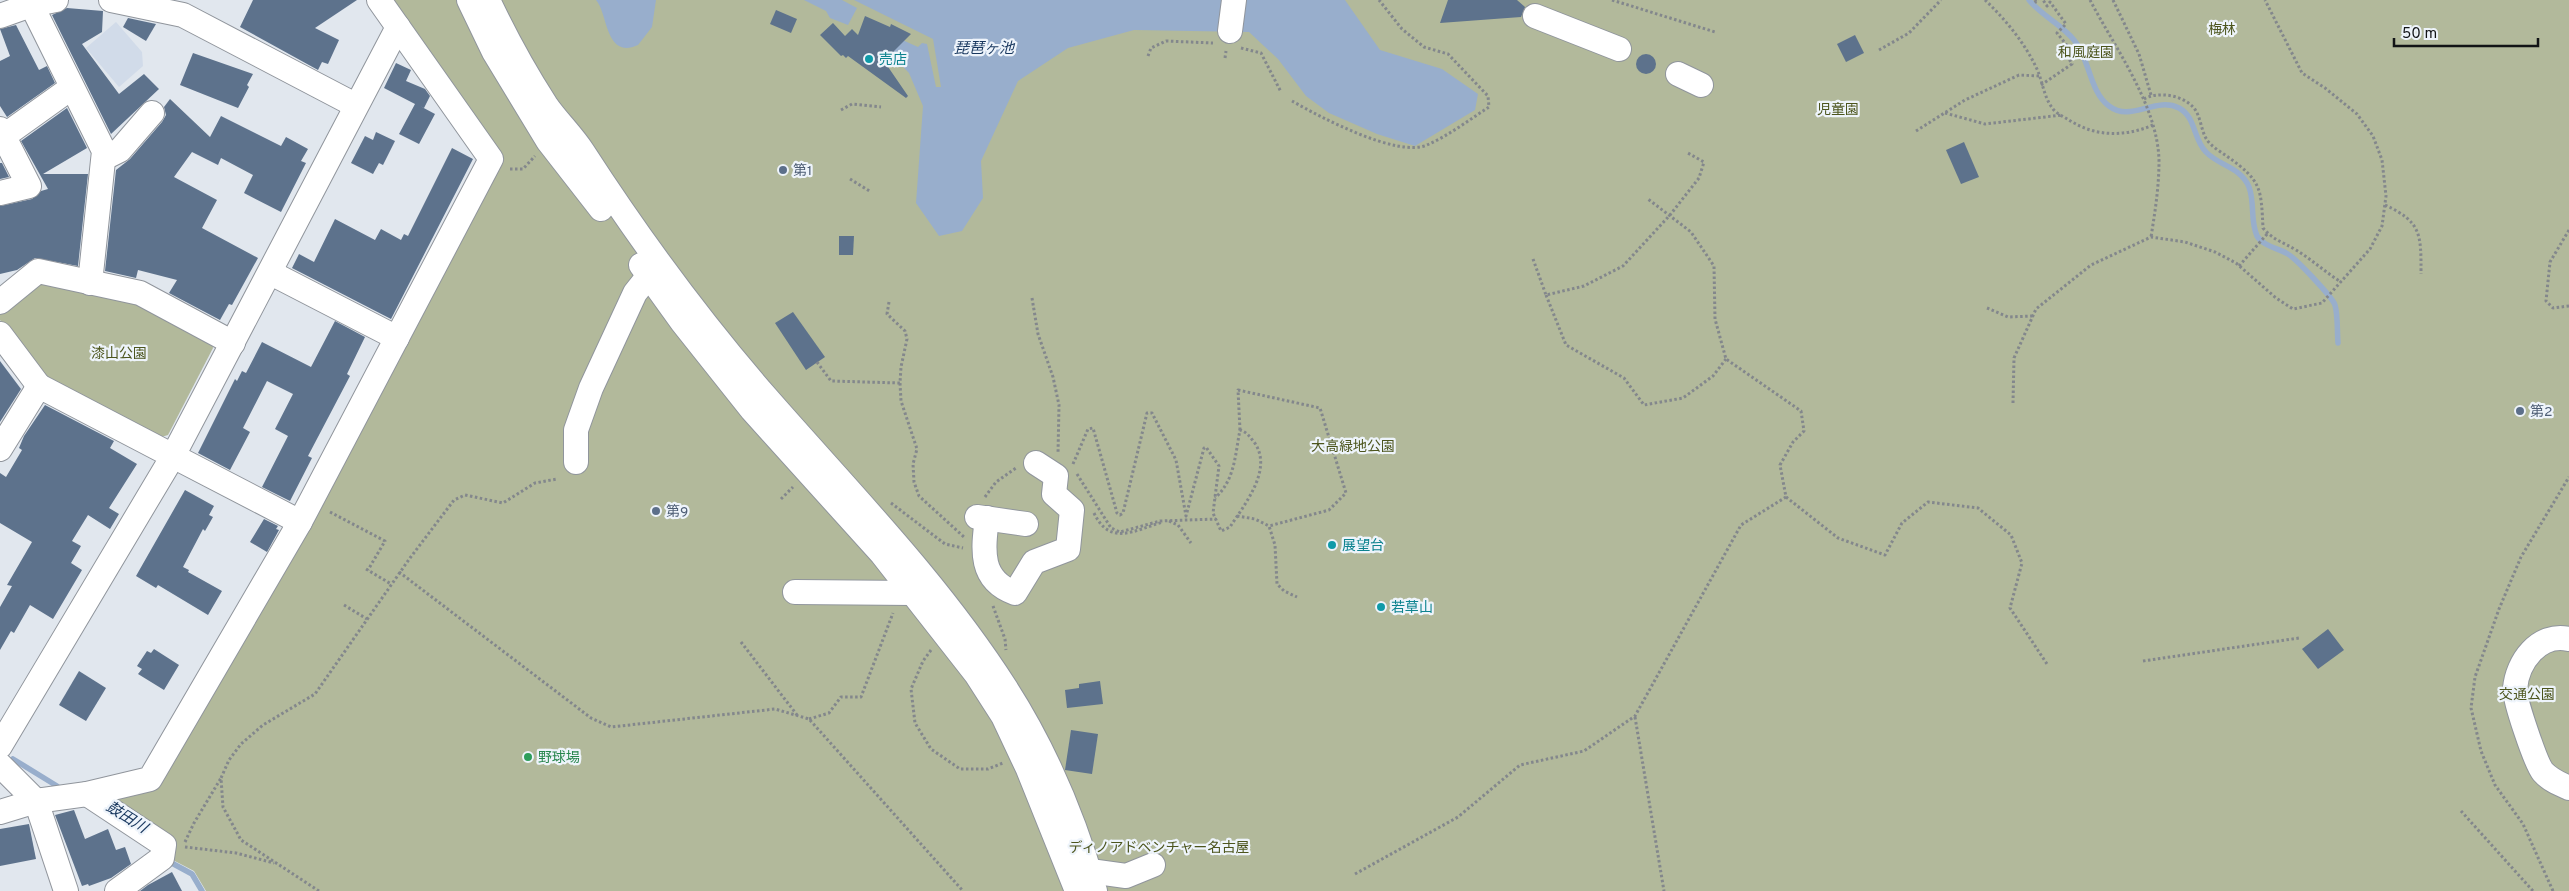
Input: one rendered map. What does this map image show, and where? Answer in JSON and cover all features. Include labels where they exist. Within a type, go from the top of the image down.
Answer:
[{"type":"street","points":[[0,16],[30,2],[56,0]]},
{"type":"street","points":[[111,0],[186,7],[355,105]]},
{"type":"street","points":[[0,812],[36,801],[86,794],[150,779],[300,522],[491,159],[379,0]]},
{"type":"street","points":[[469,0],[494,52],[548,141],[583,160]]},
{"type":"street","points":[[488,0],[508,40],[548,107],[566,124],[583,160],[658,264],[730,354],[920,570],[1004,686],[1028,726],[1075,828],[1092,881],[1126,876],[1153,865]]},
{"type":"street","points":[[1228,40],[1234,0]]},
{"type":"street","points":[[30,2],[71,88],[104,150],[90,283]]},
{"type":"street","points":[[1535,16],[1619,49]]},
{"type":"street","points":[[0,746],[173,456],[270,273],[355,105],[398,27]]},
{"type":"street","points":[[1678,74],[1701,85]]},
{"type":"street","points":[[0,193],[29,186],[2,132],[71,88]]},
{"type":"street","points":[[104,158],[120,150],[152,113]]},
{"type":"street","points":[[576,462],[576,430],[591,388],[635,293],[658,264]]},
{"type":"street","points":[[658,264],[682,322],[752,410],[882,554],[970,666],[1003,716],[1058,839],[1077,891]]},
{"type":"street","points":[[0,302],[38,271],[140,293],[232,343]]},
{"type":"street","points":[[270,273],[397,338]]},
{"type":"street","points":[[0,334],[39,386],[300,522]]},
{"type":"street","points":[[0,449],[39,386]]},
{"type":"street","points":[[1026,524],[982,517],[983,554],[990,573],[1001,588],[1015,593],[1034,562],[1068,549],[1072,510],[1054,494],[1056,476],[1047,463]]},
{"type":"street","points":[[795,592],[914,593]]},
{"type":"street","points":[[2569,638],[2550,639],[2528,653],[2519,672],[2514,691],[2536,761],[2550,778],[2569,788]]},
{"type":"street","points":[[0,765],[36,801],[66,891]]},
{"type":"street","points":[[86,794],[164,845],[162,858],[118,891]]},
{"type":"path","points":[[1292,101],[1359,134],[1409,149],[1426,146],[1489,108],[1488,96],[1448,54],[1424,46],[1402,29],[1379,0]]},
{"type":"path","points":[[1612,0],[1715,32]]},
{"type":"path","points":[[1879,50],[1909,33],[1941,0]]},
{"type":"path","points":[[1986,0],[2010,26],[2026,49],[2054,111],[2096,133],[2139,131],[2153,125]]},
{"type":"path","points":[[2041,85],[2072,64],[2065,52],[2069,48],[2058,33],[2066,24],[2050,2],[2047,6],[2042,0]]},
{"type":"path","points":[[2090,0],[2144,100],[2152,120],[2159,160],[2157,196],[2151,237]]},
{"type":"path","points":[[2113,0],[2139,54],[2151,95]]},
{"type":"path","points":[[2013,403],[2014,358],[2036,309],[2091,265],[2151,237],[2185,242],[2215,252],[2239,266],[2276,298],[2293,309],[2322,303],[2370,249],[2382,226],[2386,196],[2382,160],[2373,136],[2357,114],[2325,88],[2302,73],[2265,0]]},
{"type":"path","points":[[1148,56],[1151,48],[1166,40],[1228,40],[1261,53],[1281,92]]},
{"type":"path","points":[[1916,131],[1965,100],[2019,75],[2039,76]]},
{"type":"path","points":[[2144,100],[2151,95],[2166,95],[2180,99],[2193,107],[2207,140],[2249,172],[2258,186],[2264,228],[2268,234],[2296,250],[2341,282]]},
{"type":"path","points":[[841,110],[852,104],[881,107]]},
{"type":"path","points":[[1945,113],[1985,124],[2062,115]]},
{"type":"path","points":[[1546,295],[1584,286],[1623,266],[1670,215],[1699,178],[1704,162],[1686,152]]},
{"type":"path","points":[[506,168],[523,169],[538,153]]},
{"type":"path","points":[[850,179],[872,192]]},
{"type":"path","points":[[1648,199],[1691,232],[1714,266],[1715,319],[1726,359],[1802,411],[1804,431],[1793,442],[1780,465],[1786,497],[1838,538],[1886,555],[1902,523],[1928,502],[1978,508],[2011,535],[2022,563],[2010,608],[2046,664]]},
{"type":"path","points":[[2385,204],[2405,214],[2413,222],[2418,235],[2421,274]]},
{"type":"path","points":[[2569,230],[2550,262],[2546,300],[2553,308],[2569,306]]},
{"type":"path","points":[[2239,266],[2268,234]]},
{"type":"path","points":[[1533,259],[1566,345],[1624,378],[1644,405],[1683,398],[1713,376],[1726,359]]},
{"type":"path","points":[[1032,298],[1038,334],[1053,377],[1059,405],[1047,463]]},
{"type":"path","points":[[889,302],[887,314],[905,331],[907,339],[901,367],[900,383],[901,401],[917,449],[913,464],[914,482],[919,496],[968,540],[964,548]]},
{"type":"path","points":[[1987,308],[2008,316],[2033,316]]},
{"type":"path","points":[[817,362],[830,381],[900,383]]},
{"type":"path","points":[[1215,498],[1225,489],[1230,478],[1240,430],[1238,390],[1320,408],[1346,494],[1328,510],[1269,526],[1255,519],[1237,516]]},
{"type":"path","points":[[1072,466],[1088,429],[1093,428],[1117,513],[1120,515],[1123,513],[1147,413],[1152,413],[1176,460],[1186,516]]},
{"type":"path","points":[[1185,520],[1206,447],[1219,466],[1214,514],[1221,531],[1230,527],[1237,516],[1260,473],[1261,464],[1259,448],[1246,431],[1240,430]]},
{"type":"path","points":[[982,517],[980,505],[996,482],[1016,468],[1047,463],[1072,466]]},
{"type":"path","points":[[1072,466],[1111,528],[1120,532],[1160,521],[1216,519]]},
{"type":"path","points":[[278,864],[236,853],[183,847],[229,760],[241,744],[263,726],[315,694],[399,572],[454,500],[465,495],[503,502],[536,483],[557,479]]},
{"type":"path","points":[[1085,494],[1101,527],[1111,534],[1122,534],[1168,521],[1178,525],[1191,543]]},
{"type":"path","points":[[1354,874],[1458,817],[1520,765],[1584,751],[1635,716],[1741,526],[1786,497]]},
{"type":"path","points":[[890,502],[945,544],[964,548]]},
{"type":"path","points":[[326,518],[331,511],[385,541],[367,570],[392,584]]},
{"type":"path","points":[[1269,526],[1274,545],[1277,584],[1284,591],[1297,597]]},
{"type":"path","points":[[964,548],[968,556]]},
{"type":"path","points":[[399,572],[591,718],[611,727],[775,709],[809,719],[963,891]]},
{"type":"path","points":[[992,599],[1005,639],[1006,656]]},
{"type":"path","points":[[344,606],[367,619]]},
{"type":"path","points":[[809,719],[829,713],[841,697],[862,697],[893,611],[903,614]]},
{"type":"path","points":[[2143,661],[2299,638]]},
{"type":"path","points":[[742,642],[797,715]]},
{"type":"path","points":[[934,646],[923,661],[911,689],[915,723],[931,749],[960,769],[988,769],[1011,760]]},
{"type":"path","points":[[1635,716],[1664,891]]},
{"type":"path","points":[[221,778],[223,807],[241,840],[319,891]]},
{"type":"path","points":[[2461,811],[2533,891]]},
{"type":"shaded area","points":[[116,22],[142,52],[143,66],[119,87],[86,48]]},
{"type":"green space","name":"大高緑地公園","points":[[390,0],[2569,0],[2569,891],[206,891],[194,871],[169,858],[111,805],[113,794],[153,786],[493,174]]},
{"type":"green space","name":"漆山公園","points":[[36,280],[138,299],[211,339],[213,348],[168,435],[158,438],[44,379],[0,320],[0,313]]},
{"type":"water","points":[[596,0],[656,0],[652,27],[638,45],[627,48],[619,46],[613,41],[609,33],[600,6]]},
{"type":"water","points":[[804,0],[842,0],[857,8],[848,25],[830,18],[826,11]]},
{"type":"water","name":"琵琶ヶ池","points":[[854,0],[1345,0],[1380,50],[1442,69],[1478,94],[1475,110],[1415,146],[1377,134],[1329,113],[1306,96],[1278,59],[1249,32],[1134,30],[1068,48],[1018,81],[981,161],[983,198],[962,231],[939,236],[916,203],[923,106],[909,73],[881,44],[887,33],[918,47],[922,43],[927,44],[936,87],[941,87],[933,39]]},
{"type":"building","points":[[253,0],[357,0],[315,28],[339,40],[328,64],[322,62],[318,70],[240,27]]},
{"type":"building","points":[[1448,0],[1517,0],[1525,7],[1521,17],[1440,23]]},
{"type":"building","points":[[67,8],[103,11],[102,32],[82,44],[119,94],[144,74],[159,89],[111,134],[52,15]]},
{"type":"building","points":[[776,10],[797,19],[791,33],[770,24]]},
{"type":"building","points":[[865,16],[890,27],[891,24],[911,34],[884,61],[908,96],[906,98],[848,56],[846,58],[843,55],[841,56],[820,35],[833,23],[845,36],[852,29],[858,35]]},
{"type":"building","points":[[128,18],[156,24],[146,41],[123,27]]},
{"type":"building","points":[[16,25],[39,70],[47,66],[55,83],[7,117],[0,106],[0,61],[10,56],[0,29]]},
{"type":"building","points":[[1855,35],[1864,53],[1846,62],[1837,44]]},
{"type":"building","points":[[193,53],[253,74],[247,85],[249,87],[238,108],[180,85]]},
{"type":"building","points":[[1646,54],[1653,57],[1656,64],[1653,71],[1646,74],[1639,71],[1636,64],[1639,57]]},
{"type":"building","points":[[396,63],[411,70],[406,81],[425,89],[430,96],[424,108],[420,106],[435,114],[419,144],[399,134],[415,104],[384,88]]},
{"type":"building","points":[[170,99],[210,137],[221,116],[281,146],[286,137],[308,149],[301,161],[306,163],[281,212],[244,193],[253,175],[221,158],[218,165],[192,152],[174,177],[217,200],[202,228],[258,258],[232,305],[229,304],[220,320],[169,293],[177,280],[138,270],[136,278],[105,271],[116,170],[130,159],[162,122],[166,115],[164,107]]},
{"type":"building","points":[[67,108],[87,148],[43,174],[88,174],[78,266],[35,258],[17,270],[0,274],[0,206],[32,199],[41,191],[48,189],[21,141]]},
{"type":"building","points":[[376,132],[395,141],[383,165],[379,163],[373,174],[351,163],[365,136],[373,140]]},
{"type":"building","points":[[1964,142],[1979,177],[1961,184],[1946,150]]},
{"type":"building","points":[[452,148],[473,159],[391,319],[292,268],[299,254],[314,262],[335,219],[375,240],[381,229],[401,240],[404,234],[408,236]]},
{"type":"building","points":[[0,163],[2,163],[9,177],[0,179]]},
{"type":"building","points":[[839,236],[854,236],[853,255],[839,255]]},
{"type":"building","points":[[793,312],[825,357],[806,370],[775,323]]},
{"type":"building","points":[[335,321],[365,337],[347,374],[350,376],[308,456],[312,458],[290,501],[262,487],[288,436],[275,429],[293,394],[267,381],[243,428],[250,432],[230,470],[198,453],[235,379],[237,381],[242,371],[246,373],[262,342],[311,367]]},
{"type":"building","points":[[0,361],[21,389],[0,422]]},
{"type":"building","points":[[45,405],[114,441],[110,448],[137,464],[109,508],[119,514],[110,529],[88,515],[72,541],[81,546],[71,563],[82,570],[53,619],[30,605],[14,633],[11,631],[0,650],[0,607],[12,586],[7,585],[32,542],[0,523],[0,473],[6,477],[22,450],[19,448],[24,436]]},
{"type":"building","points":[[185,490],[214,506],[209,515],[213,517],[205,531],[203,529],[183,567],[189,570],[188,572],[222,591],[208,615],[158,585],[156,588],[136,576]]},
{"type":"building","points":[[264,519],[278,526],[276,529],[279,530],[267,552],[250,542]]},
{"type":"building","points":[[2328,629],[2344,650],[2318,669],[2302,649]]},
{"type":"building","points":[[154,649],[179,665],[164,690],[138,674],[142,669],[137,666],[147,651],[151,653]]},
{"type":"building","points":[[79,671],[106,688],[86,721],[59,705]]},
{"type":"building","points":[[1100,681],[1103,704],[1067,708],[1065,690],[1079,688],[1079,684]]},
{"type":"building","points":[[1071,730],[1098,734],[1092,774],[1065,770]]},
{"type":"building","points":[[74,810],[85,839],[108,829],[116,850],[125,847],[131,864],[111,878],[89,886],[88,884],[82,886],[55,815]]},
{"type":"building","points":[[29,824],[36,859],[0,866],[0,829]]},
{"type":"building","points":[[172,872],[182,891],[140,891],[148,885]]},
{"type":"waterway","points":[[2029,0],[2074,40],[2083,56],[2097,92],[2109,106],[2126,112],[2170,105],[2185,112],[2192,122],[2199,141],[2206,152],[2241,175],[2245,180],[2251,193],[2257,236],[2266,244],[2282,251],[2297,261],[2333,301],[2337,314],[2338,343]]},
{"type":"waterway","name":"鼓田川","points":[[13,759],[57,786]]},
{"type":"waterway","name":"鼓田川","points":[[168,861],[192,874],[202,891]]},
{"type":"place","name":"売店","points":[[869,59]]},
{"type":"place","name":"第1","points":[[783,170]]},
{"type":"place","name":"第2","points":[[2520,411]]},
{"type":"place","name":"第9","points":[[656,511]]},
{"type":"place","name":"展望台","points":[[1332,545]]},
{"type":"place","name":"若草山","points":[[1381,607]]},
{"type":"place","name":"野球場","points":[[528,757]]},
{"type":"park label","name":"梅林","points":[[2222,29]]},
{"type":"park label","name":"和風庭園","points":[[2086,52]]},
{"type":"park label","name":"児童園","points":[[1838,109]]},
{"type":"park label","name":"交通公園","points":[[2527,694]]},
{"type":"park label","name":"ディノアドベンチャー名古屋","points":[[1159,847]]}]
